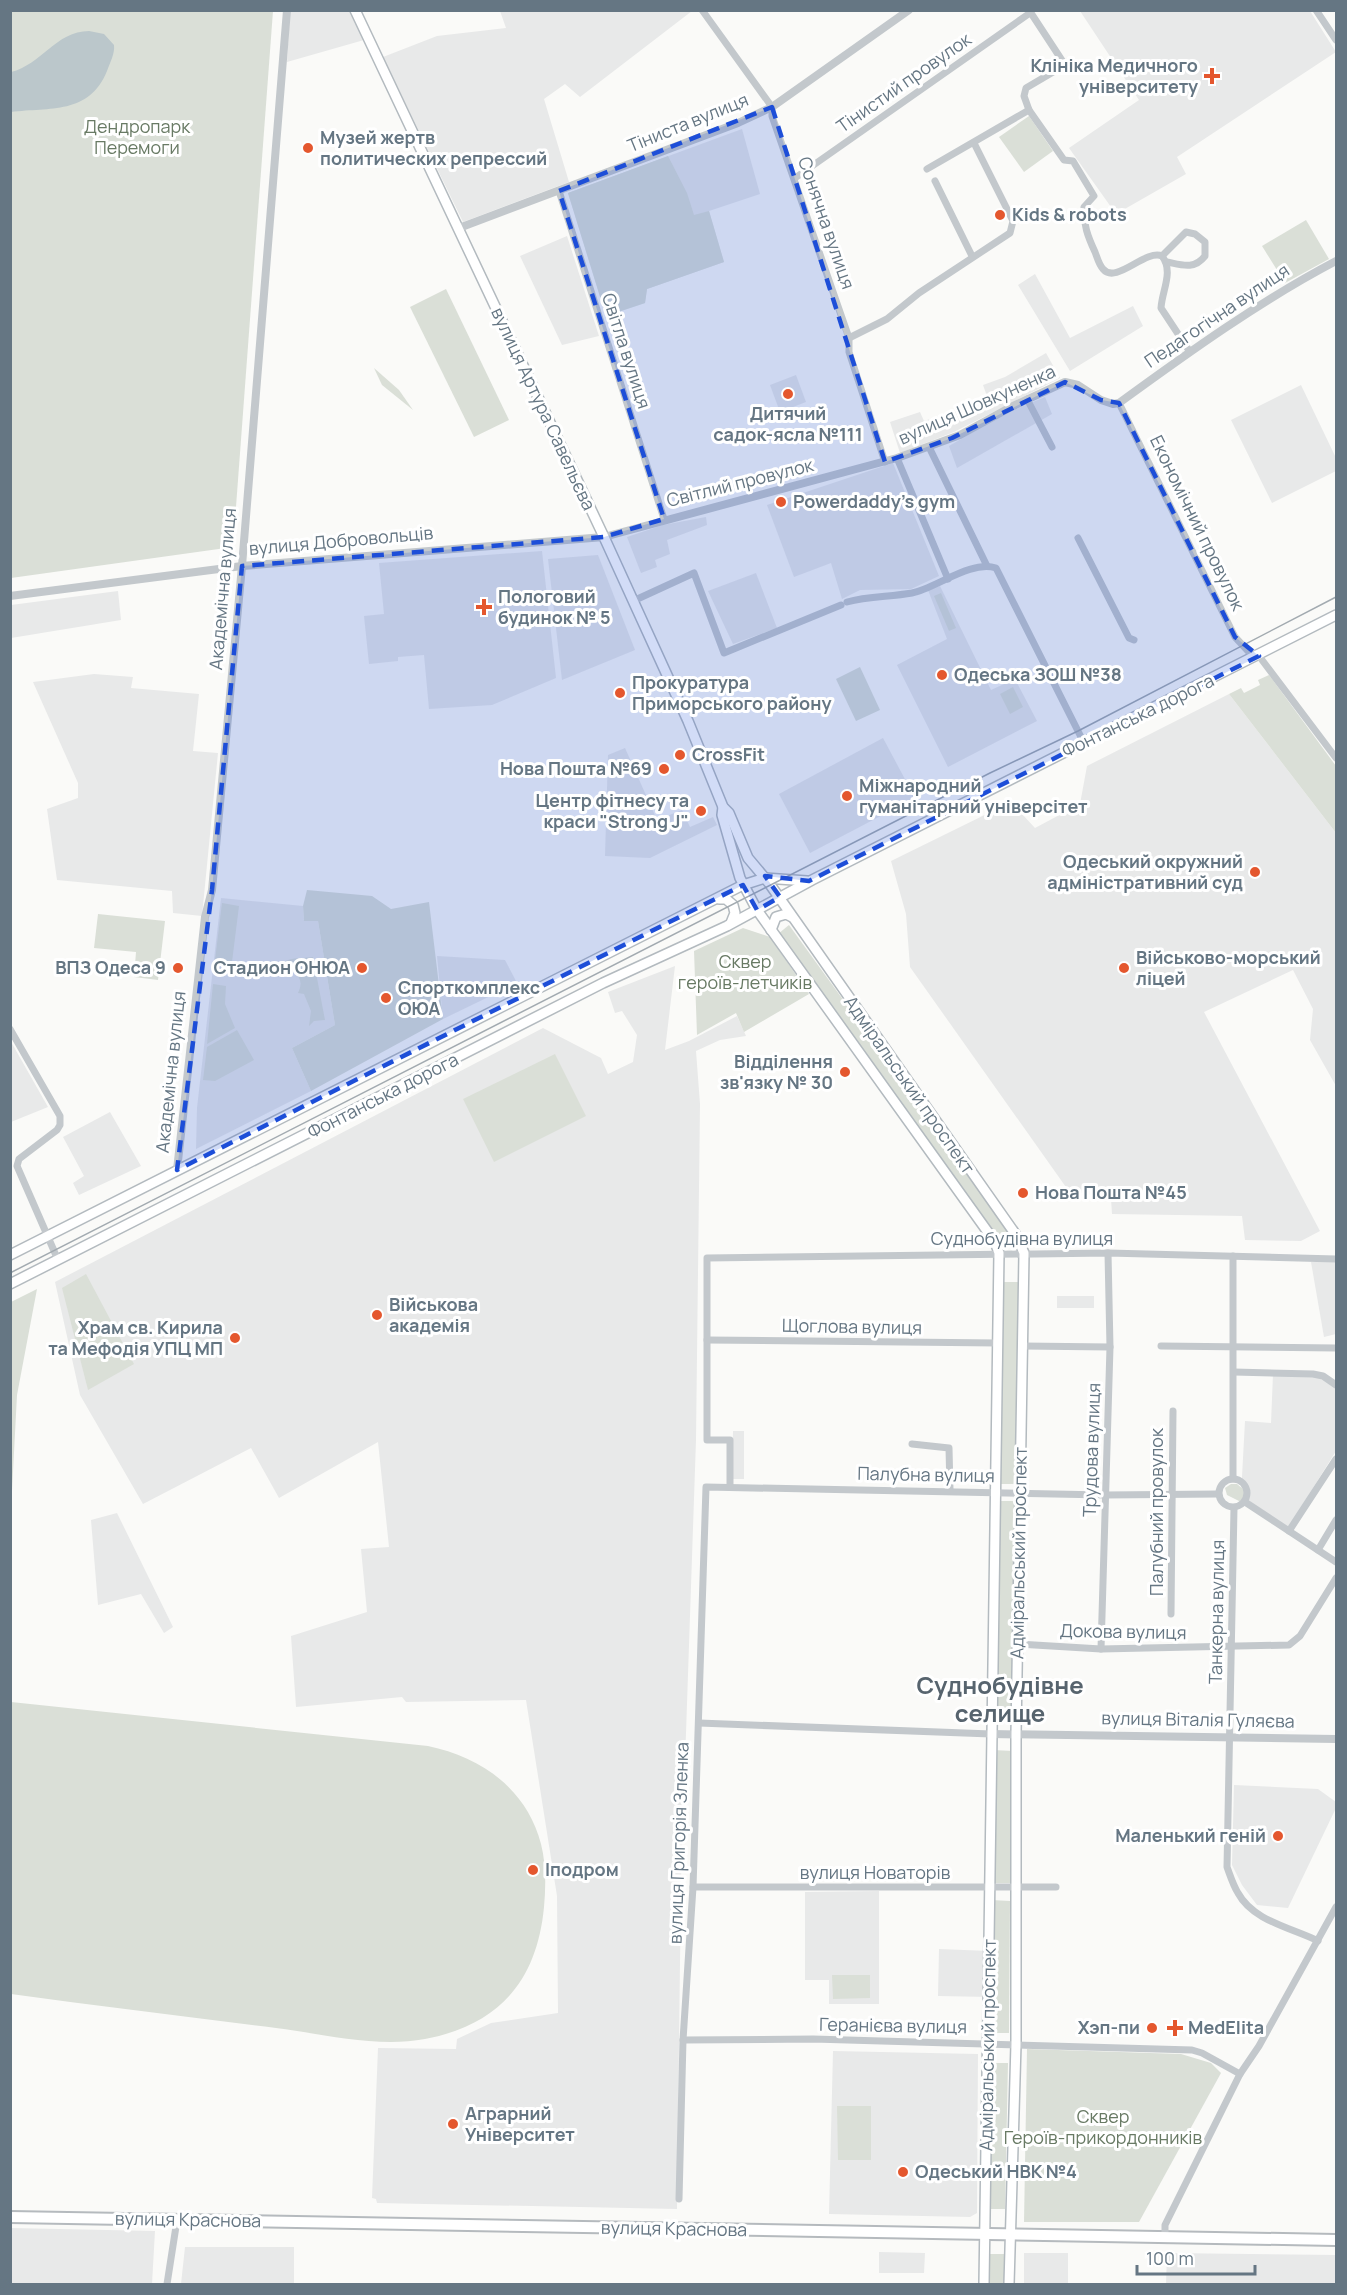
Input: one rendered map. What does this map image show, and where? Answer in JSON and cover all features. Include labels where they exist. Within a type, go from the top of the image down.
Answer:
[{"type":"main road","name":"вулиця Артура Савельєва","points":[[357,12],[400,109],[459,228],[604,537],[723,807],[729,813],[748,858],[780,897]]},
{"type":"main road","name":"Фонтанська дорога","points":[[10,1284],[603,983],[757,910],[809,881],[1259,656],[1336,615]]},
{"type":"main road","name":"вулиця Артура Савельєва","points":[[723,807],[722,815],[743,885],[757,910]]},
{"type":"main road","name":"Фонтанська дорога","points":[[10,1255],[743,885],[765,878]]},
{"type":"main road","points":[[765,878],[809,881]]},
{"type":"main road","name":"Адміральський проспект","points":[[780,897],[1016,1234],[1024,1253],[1016,1734],[1016,2044],[1009,2284]]},
{"type":"main road","points":[[719,899],[726,899],[734,905],[735,913],[731,923]]},
{"type":"main road","name":"Адміральський проспект","points":[[757,910],[995,1242],[999,1253],[984,2284]]},
{"type":"main road","points":[[771,930],[776,917],[780,914],[792,917]]},
{"type":"main road","name":"вулиця Краснова","points":[[10,2217],[1336,2240]]},
{"type":"street","name":"Академічна вулиця","points":[[177,1170],[205,917],[212,890],[242,566],[287,10]]},
{"type":"street","name":"Сонячна вулиця","points":[[702,10],[772,107],[772,116],[849,338],[849,352],[885,462]]},
{"type":"street","name":"Тіниста вулиця","points":[[459,228],[738,123],[772,107],[909,10]]},
{"type":"street","points":[[1316,10],[1336,40]]},
{"type":"street","points":[[1029,12],[1065,65],[1026,88],[1024,96],[1029,110],[1064,160],[1073,161],[1094,196],[1084,207],[1084,219],[1086,233],[1103,269],[1111,273],[1120,272],[1152,255],[1165,259],[1188,267],[1196,265],[1205,256],[1205,242],[1195,234],[1186,232],[1165,259],[1168,273],[1161,308],[1190,352]]},
{"type":"street","name":"Тінистий провулок","points":[[795,178],[1029,12]]},
{"type":"street","points":[[927,169],[1029,110]]},
{"type":"street","points":[[849,338],[888,319],[919,293],[1010,233],[1013,221],[974,143]]},
{"type":"street","points":[[935,181],[972,256]]},
{"type":"street","name":"Світла вулиця","points":[[559,191],[664,519]]},
{"type":"street","name":"Педагогічна вулиця","points":[[1116,404],[1293,283],[1336,261]]},
{"type":"street","name":"вулиця Шовкуненка","points":[[885,462],[960,435],[1027,399],[1065,382],[1078,385],[1116,404]]},
{"type":"street","points":[[1027,399],[1052,447]]},
{"type":"street","name":"Економічний провулок","points":[[1116,404],[1235,637],[1248,651],[1259,656],[1336,758]]},
{"type":"street","points":[[929,447],[987,566]]},
{"type":"street","points":[[897,458],[948,579]]},
{"type":"street","name":"Світлий провулок","points":[[604,537],[664,519],[815,482],[885,462]]},
{"type":"street","name":"вулиця Добровольців","points":[[10,596],[242,566],[604,537]]},
{"type":"street","points":[[1078,538],[1129,638],[1134,640]]},
{"type":"street","points":[[633,601],[694,573],[724,653],[863,597],[913,592],[975,568],[987,566],[996,568],[1084,743]]},
{"type":"street","points":[[10,1029],[60,1116],[60,1125],[57,1130],[17,1163],[17,1170],[58,1260]]},
{"type":"street","name":"Суднобудівна вулиця","points":[[707,1340],[707,1258],[999,1253],[1336,1258]]},
{"type":"street","name":"Трудова вулиця","points":[[1101,1649],[1110,1347],[1108,1253]]},
{"type":"street","points":[[1233,1256],[1233,1479]]},
{"type":"street","points":[[707,1340],[707,1440],[730,1440],[730,1487]]},
{"type":"street","name":"Щоглова вулиця","points":[[707,1340],[997,1343]]},
{"type":"street","points":[[1023,1346],[1110,1347]]},
{"type":"street","points":[[1161,1346],[1336,1348]]},
{"type":"street","points":[[1234,1372],[1313,1374],[1323,1376],[1336,1385]]},
{"type":"street","name":"Палубний провулок","points":[[1171,1614],[1173,1411]]},
{"type":"street","points":[[912,1444],[949,1448],[950,1490]]},
{"type":"street","points":[[1289,1531],[1336,1458]]},
{"type":"street","points":[[1233,1479],[1244,1485],[1247,1491],[1245,1502],[1234,1508],[1218,1494],[1222,1483],[1233,1479]]},
{"type":"street","name":"Палубна вулиця","points":[[706,1487],[950,1490],[1105,1495],[1218,1494]]},
{"type":"street","name":"вулиця Григорія Зленка","points":[[679,2199],[683,2040],[693,1887],[706,1487]]},
{"type":"street","points":[[1245,1502],[1336,1562]]},
{"type":"street","name":"Танкерна вулиця","points":[[1234,1508],[1227,1867],[1238,1894],[1251,1908],[1268,1920],[1318,1941]]},
{"type":"street","points":[[1318,1550],[1336,1520]]},
{"type":"street","name":"Докова вулиця","points":[[1018,1644],[1101,1649],[1289,1645],[1295,1642],[1336,1578]]},
{"type":"street","name":"вулиця Віталія Гуляєва","points":[[699,1723],[991,1734],[1336,1739]]},
{"type":"street","name":"вулиця Новаторів","points":[[693,1887],[1056,1887]]},
{"type":"street","points":[[1165,2238],[1165,2225],[1240,2074],[1259,2046],[1336,1907]]},
{"type":"street","name":"Геранієва вулиця","points":[[683,2040],[813,2039],[1192,2050],[1240,2074]]},
{"type":"street","points":[[167,2284],[177,2220]]},
{"type":"highlighted area","points":[[772,107],[885,462],[952,438],[1065,382],[1101,400],[1119,403],[1235,637],[1259,656],[809,881],[765,876],[780,897],[757,910],[743,885],[177,1170],[212,890],[242,566],[604,537],[664,519],[559,191]]},
{"type":"shaded area","points":[[290,11],[352,11],[364,40],[287,62]]},
{"type":"shaded area","points":[[500,11],[692,11],[580,97],[565,84],[544,99],[569,182],[463,222],[383,57],[437,36],[506,28]]},
{"type":"shaded area","name":"Клініка Медичного університету","points":[[1080,11],[1310,11],[1336,52],[1177,157],[1186,174],[1116,214],[1069,148],[1139,100]]},
{"type":"shaded area","points":[[89,31],[104,34],[114,45],[107,71],[90,95],[67,106],[11,112],[11,72],[31,63],[67,36]]},
{"type":"shaded area","points":[[742,129],[760,194],[709,211],[724,262],[647,289],[645,303],[606,316],[568,193]]},
{"type":"shaded area","points":[[567,236],[599,336],[562,345],[520,256]]},
{"type":"shaded area","points":[[1035,274],[1070,338],[1133,306],[1143,326],[1070,371],[1018,285]]},
{"type":"shaded area","points":[[1046,353],[1060,378],[954,432],[900,453],[890,422],[920,412],[924,421],[988,399],[983,385],[1005,377]]},
{"type":"shaded area","name":"Дитячий садок-ясла №111","points":[[796,375],[806,402],[780,412],[770,385]]},
{"type":"shaded area","points":[[1301,385],[1336,458],[1336,471],[1272,503],[1231,420]]},
{"type":"shaded area","points":[[1045,397],[1052,414],[957,468],[949,446],[1006,413]]},
{"type":"shaded area","points":[[893,463],[939,576],[911,589],[860,590],[842,599],[831,563],[794,577],[767,505]]},
{"type":"shaded area","points":[[706,517],[707,525],[667,540],[670,554],[655,560],[657,567],[641,573],[627,537],[663,525]]},
{"type":"shaded area","name":"Пологовий будинок № 5","points":[[542,551],[556,678],[492,705],[429,709],[424,655],[398,657],[398,661],[369,664],[364,616],[384,614],[379,563]]},
{"type":"shaded area","points":[[598,555],[635,650],[562,680],[548,559]]},
{"type":"shaded area","points":[[756,573],[777,628],[733,644],[708,591]]},
{"type":"shaded area","name":"Одеська ЗОШ №38","points":[[940,586],[991,690],[1015,679],[1037,721],[948,767],[897,665],[947,639],[928,590]]},
{"type":"shaded area","points":[[118,591],[121,620],[11,638],[11,605]]},
{"type":"shaded area","points":[[94,674],[133,677],[131,688],[199,694],[193,751],[218,753],[202,916],[173,913],[172,891],[57,880],[47,809],[78,798],[78,783],[33,682]]},
{"type":"shaded area","name":"Військово-морський ліцей","points":[[1229,694],[1336,833],[1336,1086],[1310,1040],[1313,1009],[1293,970],[1204,1012],[1320,1231],[1301,1241],[1245,1240],[1242,1216],[1112,1214],[1111,1199],[1068,1190],[910,967],[906,914],[891,861],[1011,802],[1035,828],[1080,804],[1087,766]]},
{"type":"shaded area","name":"Міжнародний гуманітарний універсітет","points":[[883,738],[915,798],[810,853],[779,794]]},
{"type":"shaded area","points":[[625,748],[657,820],[682,810],[690,827],[713,817],[717,825],[650,858],[605,856],[608,755]]},
{"type":"shaded area","points":[[221,898],[303,906],[304,921],[318,921],[335,1025],[292,1048],[311,1091],[196,1149],[197,1108]]},
{"type":"shaded area","points":[[437,956],[505,960],[517,983],[443,1019]]},
{"type":"shaded area","name":"Військова академія","points":[[675,966],[665,1050],[689,1041],[737,1016],[746,1036],[720,1040],[696,1051],[700,1104],[696,1440],[681,1880],[677,2209],[377,2203],[376,2199],[372,2198],[378,2048],[456,2049],[457,2039],[491,2023],[558,2013],[557,1896],[526,1700],[406,1702],[402,1697],[296,1707],[291,1636],[367,1612],[361,1549],[389,1547],[378,1442],[279,1498],[251,1448],[143,1504],[80,1395],[55,1282],[543,1028],[601,1058],[608,1074],[633,1062],[637,1035],[622,1011],[615,1013],[608,992]]},
{"type":"shaded area","points":[[10,1040],[48,1107],[11,1122],[10,1122]]},
{"type":"shaded area","points":[[110,1112],[141,1166],[79,1195],[73,1183],[84,1176],[63,1137]]},
{"type":"shaded area","points":[[1311,1262],[1336,1262],[1336,1334],[1324,1337]]},
{"type":"shaded area","points":[[1057,1296],[1094,1296],[1094,1308],[1057,1308]]},
{"type":"shaded area","points":[[1273,1374],[1319,1375],[1336,1386],[1336,1451],[1288,1528],[1241,1495],[1245,1421],[1271,1423]]},
{"type":"shaded area","points":[[733,1431],[744,1431],[744,1479],[732,1479]]},
{"type":"shaded area","points":[[117,1513],[173,1627],[164,1633],[141,1594],[98,1605],[91,1520]]},
{"type":"shaded area","name":"Маленький геній","points":[[1234,1785],[1318,1789],[1336,1802],[1336,1808],[1288,1908],[1257,1905],[1242,1885],[1232,1865]]},
{"type":"shaded area","points":[[879,1891],[879,2004],[829,2004],[829,1980],[805,1980],[805,1892]]},
{"type":"shaded area","points":[[939,1949],[989,1951],[990,1997],[938,1996]]},
{"type":"shaded area","name":"Одеський НВК №4","points":[[833,2051],[978,2054],[977,2213],[970,2217],[829,2214]]},
{"type":"shaded area","points":[[11,2228],[155,2231],[152,2284],[11,2284]]},
{"type":"shaded area","points":[[185,2247],[294,2247],[294,2284],[181,2284]]},
{"type":"shaded area","points":[[879,2252],[925,2253],[924,2273],[879,2273]]},
{"type":"shaded area","points":[[1024,2253],[1068,2253],[1068,2284],[1024,2284]]},
{"type":"shaded area","points":[[1167,2253],[1336,2255],[1336,2284],[1166,2284]]},
{"type":"green space","name":"Дендропарк Перемоги","points":[[10,11],[273,11],[233,547],[11,578]]},
{"type":"green space","points":[[1029,116],[1053,151],[1024,172],[999,137]]},
{"type":"green space","points":[[668,156],[687,193],[694,215],[709,211],[724,262],[647,289],[645,303],[606,316],[568,193]]},
{"type":"green space","points":[[1306,220],[1329,259],[1285,283],[1262,246]]},
{"type":"green space","points":[[446,289],[509,420],[474,437],[410,307]]},
{"type":"green space","points":[[374,368],[399,390],[413,410],[382,385]]},
{"type":"green space","points":[[941,593],[956,628],[949,631],[934,596]]},
{"type":"green space","points":[[860,667],[880,710],[856,721],[836,679]]},
{"type":"green space","points":[[1269,675],[1336,766],[1336,833],[1229,694],[1241,688],[1244,693],[1260,685],[1258,680]]},
{"type":"green space","points":[[1013,687],[1023,707],[1010,714],[1000,694]]},
{"type":"green space","name":"Спорткомплекс ОЮА","points":[[307,890],[372,896],[391,909],[429,902],[443,1019],[311,1091],[292,1048],[335,1025],[318,921],[304,921],[303,906]]},
{"type":"green space","points":[[222,903],[239,906],[232,962],[215,960]]},
{"type":"green space","points":[[98,914],[165,921],[158,980],[134,977],[136,952],[94,948]]},
{"type":"green space","points":[[789,925],[1014,1236],[1000,1242],[778,934]]},
{"type":"green space","name":"Сквер героїв-летчиків","points":[[743,928],[770,937],[809,994],[744,1032],[736,1013],[697,1035],[694,951]]},
{"type":"green space","points":[[313,957],[325,1020],[314,1021],[309,1026],[311,1011],[304,994],[298,993],[300,979],[293,971],[280,974],[278,970],[287,960]]},
{"type":"green space","points":[[213,984],[226,986],[225,1004],[235,1028],[207,1044]]},
{"type":"green space","points":[[237,1030],[254,1060],[215,1081],[203,1080],[207,1047]]},
{"type":"green space","points":[[555,1054],[586,1116],[494,1162],[463,1099]]},
{"type":"green space","points":[[86,1274],[134,1364],[88,1390],[62,1288]]},
{"type":"green space","points":[[1001,1282],[1020,1282],[1017,1484],[997,1484]]},
{"type":"green space","points":[[37,1289],[17,1395],[11,1510],[11,1302]]},
{"type":"green space","points":[[1231,1484],[1237,1484],[1243,1489],[1245,1497],[1241,1502],[1227,1495],[1225,1488]]},
{"type":"green space","points":[[997,1501],[1017,1501],[1014,1712],[994,1712]]},
{"type":"green space","points":[[11,1702],[428,1746],[466,1758],[483,1767],[499,1778],[525,1807],[534,1824],[543,1852],[545,1891],[540,1933],[533,1957],[523,1978],[510,1996],[493,2011],[474,2023],[425,2039],[388,2042],[350,2039],[11,1994]]},
{"type":"green space","points":[[993,1750],[1013,1751],[1011,1883],[991,1883]]},
{"type":"green space","points":[[991,1900],[1010,1901],[1009,2033],[989,2033]]},
{"type":"green space","points":[[832,1975],[870,1975],[870,1998],[833,1999]]},
{"type":"green space","name":"Сквер Героїв-прикордонників","points":[[1027,2049],[1181,2054],[1211,2063],[1221,2073],[1139,2222],[1024,2222]]},
{"type":"green space","points":[[989,2063],[1008,2063],[1005,2209],[987,2209]]},
{"type":"green space","points":[[837,2106],[871,2106],[871,2160],[838,2160]]},
{"type":"green space","points":[[986,2254],[1005,2254],[1004,2284],[986,2284]]},
{"type":"tram line","points":[[10,1273],[990,773],[1078,731],[1336,597]]},
{"type":"place","name":"Клініка Медичного університету","points":[[1212,76]]},
{"type":"place","name":"Музей жертв политических репрессий","points":[[308,148]]},
{"type":"place","name":"Kids & robots","points":[[1000,215]]},
{"type":"place","name":"Дитячий садок-ясла №111","points":[[788,394]]},
{"type":"place","name":"Powerdaddy's gym","points":[[781,502]]},
{"type":"place","name":"Пологовий будинок № 5","points":[[484,607]]},
{"type":"place","name":"Одеська ЗОШ №38","points":[[942,675]]},
{"type":"place","name":"Прокуратура Приморського району","points":[[620,693]]},
{"type":"place","name":"CrossFit","points":[[680,755]]},
{"type":"place","name":"Нова Пошта №69","points":[[664,769]]},
{"type":"place","name":"Міжнародний гуманітарний універсітет","points":[[847,796]]},
{"type":"place","name":"Центр фітнесу та краси \"Strong J\"","points":[[701,811]]},
{"type":"place","name":"Одеський окружний адміністративний суд","points":[[1255,872]]},
{"type":"place","name":"ВПЗ Одеса 9","points":[[178,968]]},
{"type":"place","name":"Стадион ОНЮА","points":[[362,968]]},
{"type":"place","name":"Військово-морський ліцей","points":[[1124,968]]},
{"type":"place","name":"Спорткомплекс ОЮА","points":[[386,998]]},
{"type":"place","name":"Відділення зв'язку № 30","points":[[845,1072]]},
{"type":"place","name":"Нова Пошта №45","points":[[1023,1193]]},
{"type":"place","name":"Військова академія","points":[[377,1315]]},
{"type":"place","name":"Храм св. Кирила та Мефодія УПЦ МП","points":[[235,1338]]},
{"type":"place","name":"Маленький геній","points":[[1278,1836]]},
{"type":"place","name":"Іподром","points":[[533,1870]]},
{"type":"place","name":"Хэп-пи","points":[[1152,2028]]},
{"type":"place","name":"MedElita","points":[[1175,2028]]},
{"type":"place","name":"Аграрний Університет","points":[[453,2124]]},
{"type":"place","name":"Одеський НВК №4","points":[[903,2172]]},
{"type":"district","name":"Суднобудівне селище","points":[[1000,1700]]}]
